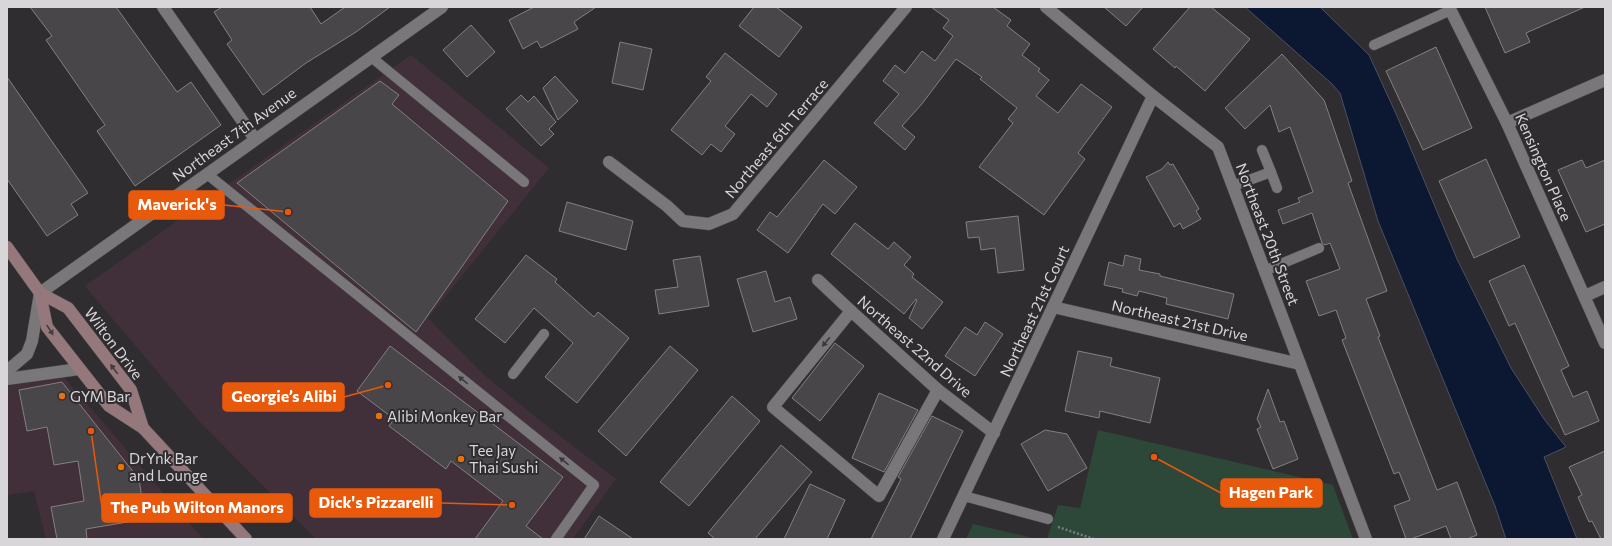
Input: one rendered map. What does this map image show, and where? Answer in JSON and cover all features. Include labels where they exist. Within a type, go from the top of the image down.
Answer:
[{"type":"main road","name":"Wilton Drive","points":[[7,247],[40,293],[47,327],[109,406],[143,428],[246,539]]},
{"type":"main road","name":"Wilton Drive","points":[[40,293],[68,308],[131,390],[143,428]]},
{"type":"street","points":[[163,7],[255,139]]},
{"type":"street","name":"Northeast 7th Avenue","points":[[40,293],[442,7]]},
{"type":"street","name":"Northeast 6th Terrace","points":[[609,162],[667,206],[683,221],[709,224],[733,214],[906,7]]},
{"type":"street","name":"Northeast 20th Street","points":[[1046,7],[1153,96],[1218,147],[1366,539]]},
{"type":"street","name":"Kensington Place","points":[[1450,9],[1507,123],[1605,343]]},
{"type":"street","points":[[1507,123],[1605,80]]},
{"type":"street","name":"Northeast 21st Court","points":[[943,539],[1153,96]]},
{"type":"street","name":"Northeast 22nd Drive","points":[[818,280],[938,390],[994,434]]},
{"type":"street","points":[[1585,296],[1605,287]]},
{"type":"street","points":[[7,371],[27,354],[32,341],[40,293]]},
{"type":"street","name":"Northeast 21st Drive","points":[[1053,307],[1300,364]]},
{"type":"street","points":[[851,311],[773,407],[879,496],[938,390]]},
{"type":"street","points":[[7,379],[79,369]]},
{"type":"lane","points":[[1374,45],[1450,9]]},
{"type":"lane","points":[[371,57],[524,182]]},
{"type":"lane","points":[[1262,150],[1277,188]]},
{"type":"lane","points":[[1233,186],[1271,172]]},
{"type":"lane","points":[[207,174],[594,486],[556,539]]},
{"type":"lane","points":[[1264,271],[1319,248]]},
{"type":"lane","points":[[513,374],[544,334]]},
{"type":"lane","points":[[964,496],[1048,519]]},
{"type":"path","points":[[1048,519],[1057,526],[1094,539]]},
{"type":"shaded area","points":[[411,55],[549,168],[428,318],[483,374],[538,419],[616,479],[573,539],[316,539],[199,421],[85,286]]},
{"type":"shaded area","points":[[63,376],[203,539],[46,539],[34,491],[7,495],[7,386]]},
{"type":"green space","points":[[1098,430],[1333,485],[1353,539],[1047,539],[1058,505],[1080,508]]},
{"type":"green space","points":[[973,524],[1037,539],[966,539]]},
{"type":"water","points":[[1245,7],[1320,7],[1369,55],[1397,116],[1457,259],[1511,368],[1544,419],[1566,447],[1544,457],[1577,539],[1506,539],[1495,506],[1378,221],[1340,93],[1331,83]]},
{"type":"building","points":[[30,7],[116,7],[177,92],[191,82],[221,125],[135,186],[97,131],[105,125],[46,40],[52,36]]},
{"type":"building","points":[[222,7],[310,7],[321,24],[345,7],[390,7],[356,32],[306,63],[263,95],[227,44],[232,40],[214,12]]},
{"type":"building","points":[[534,7],[596,7],[574,22],[578,29],[541,48],[537,41],[523,49],[509,20]]},
{"type":"building","points":[[754,7],[776,7],[802,27],[779,57],[739,26]]},
{"type":"building","points":[[931,7],[993,7],[1011,20],[1007,26],[1030,44],[1022,55],[1040,69],[1038,71],[1049,80],[1036,96],[1058,113],[1081,84],[1112,107],[1078,153],[1085,159],[1044,215],[979,167],[1013,123],[1008,119],[1017,108],[980,79],[982,77],[956,59],[921,105],[902,126],[915,137],[905,150],[874,123],[899,94],[883,81],[895,65],[905,73],[922,51],[935,61],[953,36],[943,28],[949,20]]},
{"type":"building","points":[[1104,7],[1143,7],[1126,26]]},
{"type":"building","points":[[1190,7],[1211,7],[1250,39],[1205,91],[1176,66],[1175,68],[1153,49]]},
{"type":"building","points":[[1485,7],[1585,7],[1526,33],[1530,42],[1505,53]]},
{"type":"building","points":[[471,25],[495,52],[467,77],[443,50]]},
{"type":"building","points":[[620,42],[652,49],[643,90],[612,83]]},
{"type":"building","points":[[1436,47],[1472,128],[1423,150],[1386,71]]},
{"type":"building","points":[[725,53],[777,94],[767,107],[751,94],[725,126],[735,134],[721,152],[711,144],[702,155],[671,130],[711,81],[706,77]]},
{"type":"building","points":[[1282,54],[1324,100],[1352,181],[1348,183],[1387,291],[1366,299],[1380,336],[1378,337],[1437,490],[1457,482],[1477,535],[1467,539],[1451,539],[1446,526],[1411,539],[1406,539],[1394,506],[1410,500],[1399,472],[1394,474],[1342,340],[1346,338],[1336,310],[1319,316],[1306,281],[1340,269],[1330,243],[1325,245],[1322,243],[1312,213],[1283,224],[1278,210],[1300,202],[1298,198],[1313,192],[1290,127],[1279,132],[1270,105],[1245,129],[1225,108]]},
{"type":"building","points":[[555,76],[578,101],[558,120],[543,88]]},
{"type":"building","points":[[7,77],[88,193],[71,204],[78,215],[47,236],[7,179]]},
{"type":"building","points":[[380,81],[399,95],[392,104],[508,201],[416,332],[237,183]]},
{"type":"building","points":[[521,95],[528,102],[534,96],[556,122],[549,129],[554,134],[541,146],[506,109]]},
{"type":"building","points":[[1486,159],[1520,237],[1474,258],[1439,181]]},
{"type":"building","points":[[824,160],[857,187],[835,214],[823,204],[788,253],[757,230],[770,212],[777,217]]},
{"type":"building","points":[[1582,160],[1586,168],[1605,160],[1605,224],[1586,232],[1558,170]]},
{"type":"building","points":[[1168,162],[1170,165],[1173,164],[1199,209],[1196,211],[1201,219],[1183,229],[1180,223],[1174,227],[1146,177],[1162,169]]},
{"type":"building","points":[[567,202],[633,221],[626,250],[559,231]]},
{"type":"building","points":[[1018,216],[1024,270],[998,273],[995,248],[981,250],[979,237],[968,238],[966,222]]},
{"type":"building","points":[[855,223],[888,249],[894,242],[911,257],[904,265],[914,274],[912,277],[943,302],[922,329],[909,318],[917,300],[916,299],[904,314],[831,254]]},
{"type":"building","points":[[526,255],[557,279],[555,282],[594,317],[598,312],[629,338],[577,403],[545,377],[573,343],[534,308],[505,343],[475,319]]},
{"type":"building","points":[[1125,255],[1141,259],[1139,270],[1160,274],[1160,276],[1234,294],[1228,319],[1166,304],[1167,298],[1139,291],[1137,296],[1122,292],[1123,289],[1104,285],[1109,262],[1123,266]]},
{"type":"building","points":[[700,256],[709,306],[659,314],[655,290],[678,287],[673,260]]},
{"type":"building","points":[[1524,265],[1569,366],[1561,370],[1573,397],[1587,391],[1599,421],[1565,435],[1515,323],[1509,326],[1489,281]]},
{"type":"building","points":[[766,271],[775,302],[790,297],[797,319],[753,332],[737,279]]},
{"type":"building","points":[[985,322],[1003,334],[975,376],[945,356],[965,327],[977,335]]},
{"type":"building","points":[[835,343],[864,366],[820,421],[792,398]]},
{"type":"building","points":[[390,346],[563,477],[526,526],[543,539],[475,539],[503,501],[451,461],[446,469],[389,426],[394,419],[357,391]]},
{"type":"building","points":[[670,346],[698,370],[626,456],[598,431]]},
{"type":"building","points":[[1078,351],[1112,358],[1110,366],[1160,378],[1150,423],[1100,411],[1099,418],[1065,411]]},
{"type":"building","points":[[62,382],[139,479],[145,519],[86,529],[87,539],[57,539],[51,507],[84,501],[78,461],[54,465],[47,427],[27,431],[19,390]]},
{"type":"building","points":[[1268,389],[1280,422],[1284,421],[1298,459],[1273,469],[1257,429],[1261,427],[1257,419]]},
{"type":"building","points":[[879,393],[918,410],[884,472],[852,458]]},
{"type":"building","points":[[732,396],[760,421],[689,506],[660,482]]},
{"type":"building","points":[[932,416],[963,431],[910,539],[871,539],[901,479],[898,477]]},
{"type":"building","points":[[1045,430],[1067,434],[1087,468],[1048,491],[1021,444]]},
{"type":"building","points":[[781,445],[812,472],[755,539],[715,539],[708,533]]},
{"type":"building","points":[[1605,451],[1605,539],[1601,539],[1592,521],[1589,522],[1578,497],[1582,495],[1569,467]]},
{"type":"building","points":[[810,484],[845,500],[827,539],[784,539]]},
{"type":"building","points":[[599,516],[633,539],[584,539]]},
{"type":"place","name":"Maverick's","points":[[288,212]]},
{"type":"place","name":"Georgie’s Alibi","points":[[388,385]]},
{"type":"place","name":"GYM Bar","points":[[62,396]]},
{"type":"place","name":"Alibi Monkey Bar","points":[[379,416]]},
{"type":"place","name":"The Pub Wilton Manors","points":[[91,431]]},
{"type":"place","name":"Hagen Park","points":[[1154,457]]},
{"type":"place","name":"Tee Jay Thai Sushi","points":[[461,459]]},
{"type":"place","name":"DrYnk Bar and Lounge","points":[[121,467]]},
{"type":"place","name":"Dick's Pizzarelli","points":[[512,505]]}]
